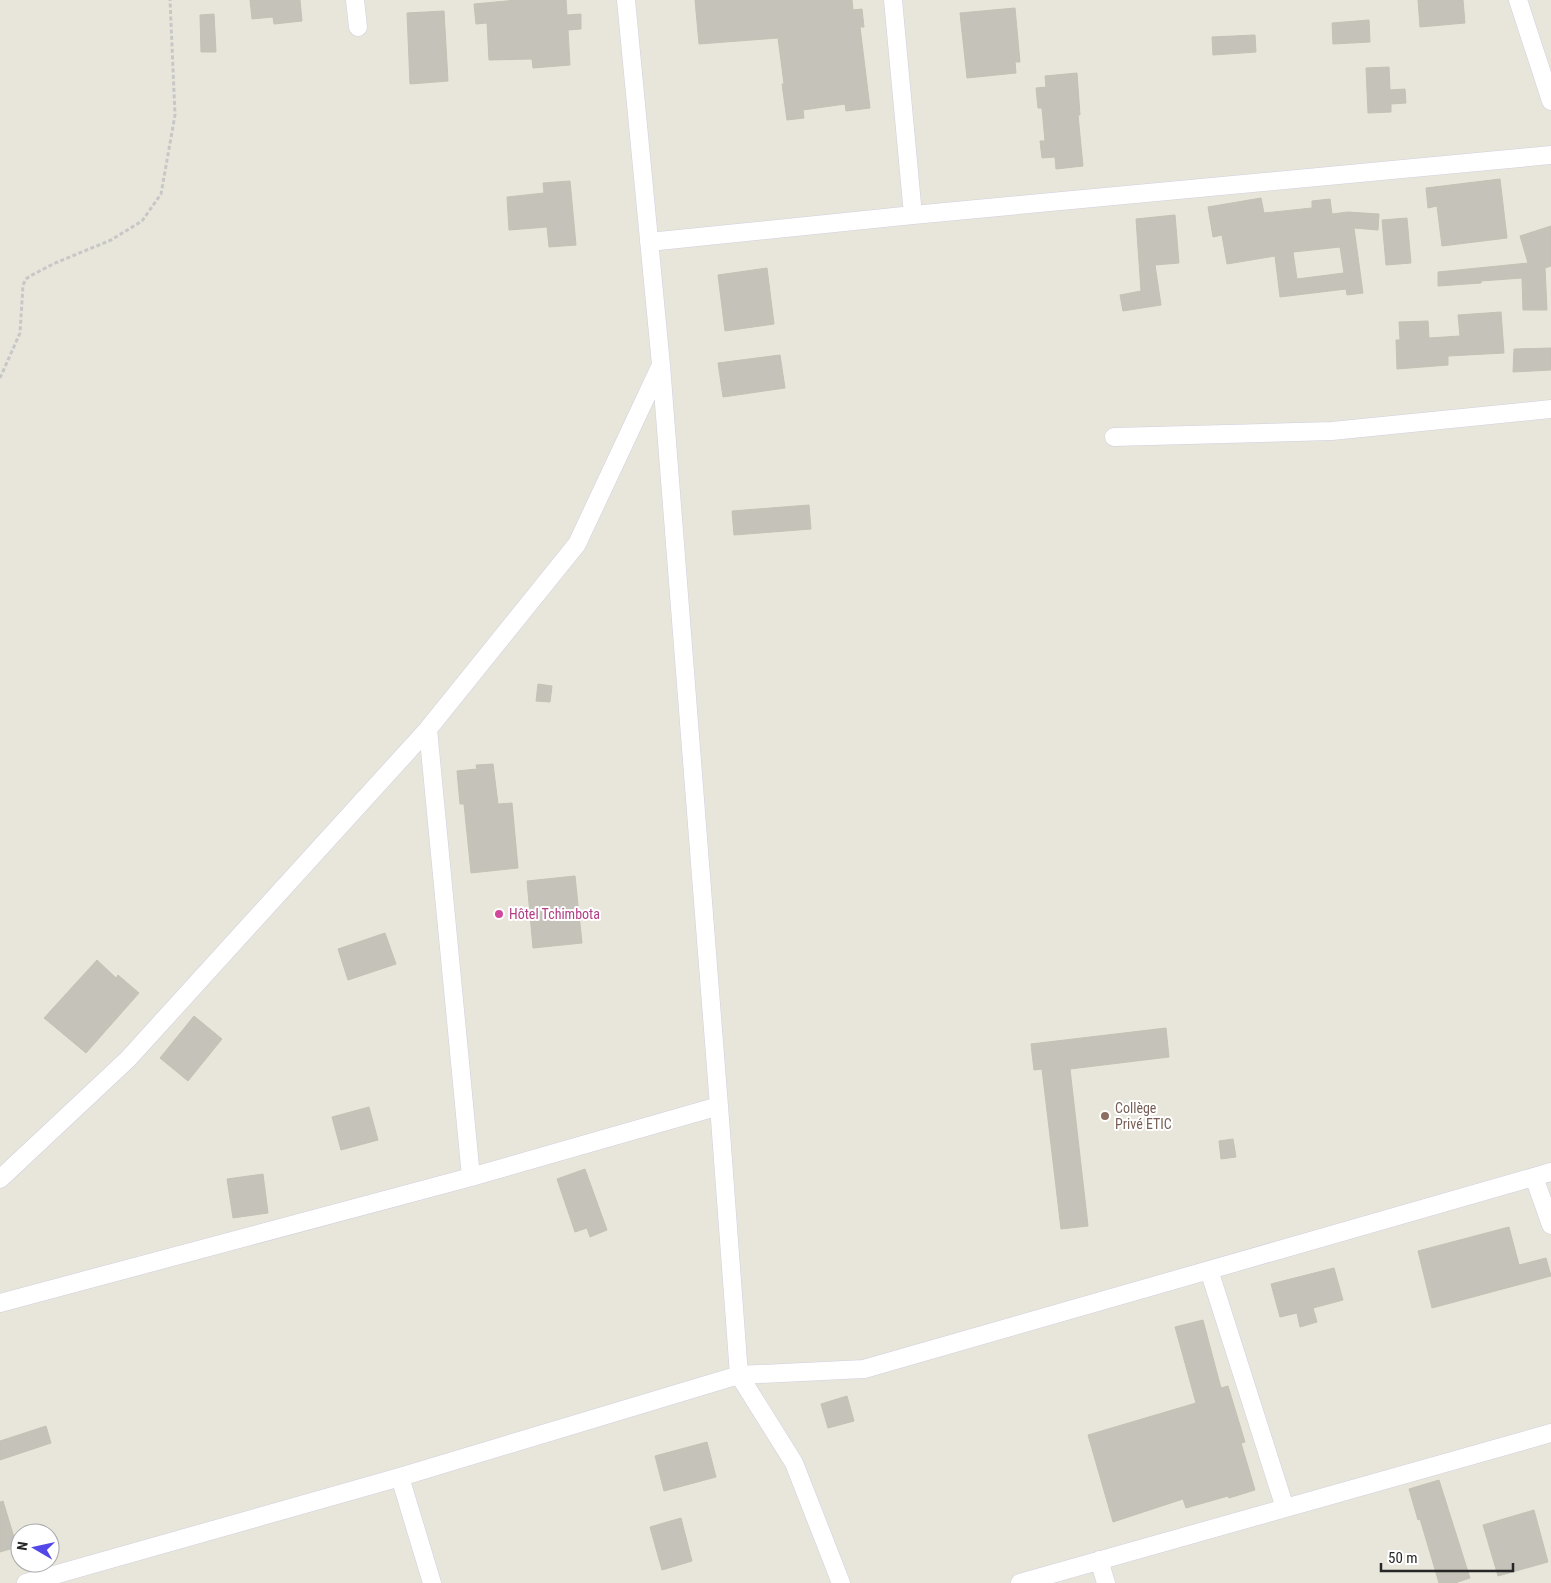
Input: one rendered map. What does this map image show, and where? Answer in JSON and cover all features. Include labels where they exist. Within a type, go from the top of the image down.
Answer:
[{"type":"street","points":[[354,0],[358,27]]},
{"type":"street","points":[[626,0],[661,365],[719,1106],[738,1375],[794,1463],[841,1583]]},
{"type":"street","points":[[893,0],[913,215]]},
{"type":"street","points":[[1518,0],[1551,101]]},
{"type":"street","points":[[649,242],[913,215],[1551,155]]},
{"type":"street","points":[[0,1179],[128,1059],[428,729],[577,544],[661,365]]},
{"type":"street","points":[[1114,437],[1332,431],[1551,409]]},
{"type":"street","points":[[428,729],[471,1177]]},
{"type":"street","points":[[0,1303],[471,1177],[719,1106]]},
{"type":"street","points":[[26,1583],[400,1477],[738,1375],[864,1369],[1543,1174],[1551,1225]]},
{"type":"street","points":[[1209,1270],[1285,1508]]},
{"type":"street","points":[[1020,1583],[1551,1433]]},
{"type":"street","points":[[400,1477],[432,1583]]},
{"type":"street","points":[[1099,1560],[1106,1583]]},
{"type":"path","points":[[0,378],[20,333],[23,285],[26,279],[53,264],[111,240],[142,221],[161,194],[175,116],[170,0]]},
{"type":"building","points":[[250,0],[300,0],[302,21],[274,24],[273,17],[252,19]]},
{"type":"building","points":[[517,0],[566,0],[567,15],[581,14],[581,29],[568,30],[570,65],[533,68],[532,59],[489,60],[487,23],[476,24],[474,4]]},
{"type":"building","points":[[695,0],[852,0],[853,10],[862,9],[864,27],[860,27],[870,108],[846,111],[845,104],[803,110],[804,118],[787,120],[778,38],[699,44]]},
{"type":"building","points":[[1418,0],[1463,0],[1465,23],[1420,27]]},
{"type":"building","points":[[1015,8],[1020,62],[1015,62],[1016,73],[967,78],[960,13]]},
{"type":"building","points":[[444,11],[448,81],[410,84],[407,13]]},
{"type":"building","points":[[214,14],[216,52],[201,52],[200,15]]},
{"type":"building","points":[[1369,20],[1370,42],[1333,44],[1332,23]]},
{"type":"building","points":[[1255,35],[1256,52],[1213,55],[1212,37]]},
{"type":"building","points":[[1389,67],[1390,90],[1405,89],[1406,103],[1391,104],[1391,112],[1368,113],[1366,68]]},
{"type":"building","points":[[1077,73],[1080,115],[1078,115],[1083,166],[1056,169],[1055,157],[1042,158],[1040,141],[1045,141],[1042,108],[1038,108],[1036,88],[1046,87],[1045,76]]},
{"type":"building","points":[[1500,179],[1507,238],[1442,246],[1437,206],[1428,208],[1426,188]]},
{"type":"building","points":[[570,181],[576,245],[549,247],[547,227],[509,230],[507,197],[544,193],[543,183]]},
{"type":"building","points":[[1261,198],[1264,213],[1312,208],[1312,201],[1330,199],[1332,214],[1348,212],[1379,214],[1378,230],[1354,228],[1363,293],[1347,295],[1346,289],[1280,297],[1275,256],[1227,264],[1222,235],[1213,237],[1208,207]],"holes":[[[1340,247],[1344,273],[1297,279],[1293,252]]]},
{"type":"building","points":[[1175,215],[1179,263],[1155,265],[1161,305],[1123,311],[1120,295],[1141,291],[1136,219]]},
{"type":"building","points":[[1407,218],[1411,263],[1386,265],[1382,220]]},
{"type":"building","points":[[1551,226],[1551,266],[1545,268],[1547,310],[1523,310],[1522,278],[1438,286],[1438,272],[1528,263],[1520,236]]},
{"type":"building","points":[[767,268],[774,324],[725,331],[718,275]]},
{"type":"building","points":[[1501,312],[1504,353],[1448,356],[1448,365],[1397,369],[1396,340],[1400,340],[1399,322],[1428,321],[1429,338],[1460,336],[1458,315]]},
{"type":"building","points":[[1551,348],[1551,370],[1513,372],[1514,349]]},
{"type":"building","points":[[780,355],[785,388],[723,397],[718,363]]},
{"type":"building","points":[[809,505],[811,529],[734,535],[732,511]]},
{"type":"building","points":[[538,684],[552,686],[550,702],[536,701]]},
{"type":"building","points":[[493,764],[498,804],[512,803],[518,868],[471,873],[464,804],[460,804],[457,771],[477,769],[476,765]]},
{"type":"building","points":[[575,876],[582,943],[533,948],[527,881]]},
{"type":"building","points":[[385,933],[396,964],[348,980],[338,949]]},
{"type":"building","points":[[97,960],[116,978],[118,975],[139,993],[86,1053],[44,1018]]},
{"type":"building","points":[[194,1016],[222,1039],[188,1081],[160,1058]]},
{"type":"building","points":[[1166,1028],[1169,1057],[1070,1069],[1088,1226],[1061,1229],[1042,1069],[1034,1070],[1031,1044]]},
{"type":"building","points":[[369,1107],[378,1140],[341,1150],[332,1117]]},
{"type":"building","points":[[1233,1139],[1236,1157],[1221,1159],[1219,1141]]},
{"type":"building","points":[[585,1169],[607,1230],[590,1237],[587,1228],[575,1232],[557,1179]]},
{"type":"building","points":[[263,1174],[268,1213],[233,1218],[227,1179]]},
{"type":"building","points":[[1509,1227],[1519,1265],[1546,1258],[1551,1276],[1432,1308],[1418,1251]]},
{"type":"building","points":[[1334,1268],[1343,1300],[1313,1308],[1317,1322],[1300,1327],[1297,1313],[1280,1317],[1271,1284]]},
{"type":"building","points":[[1203,1320],[1221,1388],[1228,1386],[1245,1442],[1241,1443],[1255,1490],[1186,1508],[1183,1499],[1113,1522],[1088,1435],[1196,1403],[1175,1327]]},
{"type":"building","points":[[847,1396],[854,1421],[828,1428],[821,1404]]},
{"type":"building","points":[[46,1426],[51,1443],[0,1460],[0,1441]]},
{"type":"building","points":[[707,1442],[716,1477],[664,1491],[655,1456]]},
{"type":"building","points":[[1439,1480],[1470,1578],[1455,1583],[1439,1583],[1409,1489]]},
{"type":"building","points":[[3,1501],[10,1524],[10,1549],[0,1552],[0,1502]]},
{"type":"building","points":[[1534,1510],[1548,1562],[1498,1576],[1483,1525]]},
{"type":"building","points":[[681,1518],[692,1561],[662,1570],[650,1527]]},
{"type":"place","name":"Hôtel Tchimbota","points":[[499,914]]},
{"type":"place","name":"Collège Privé ETIC","points":[[1105,1116]]}]
